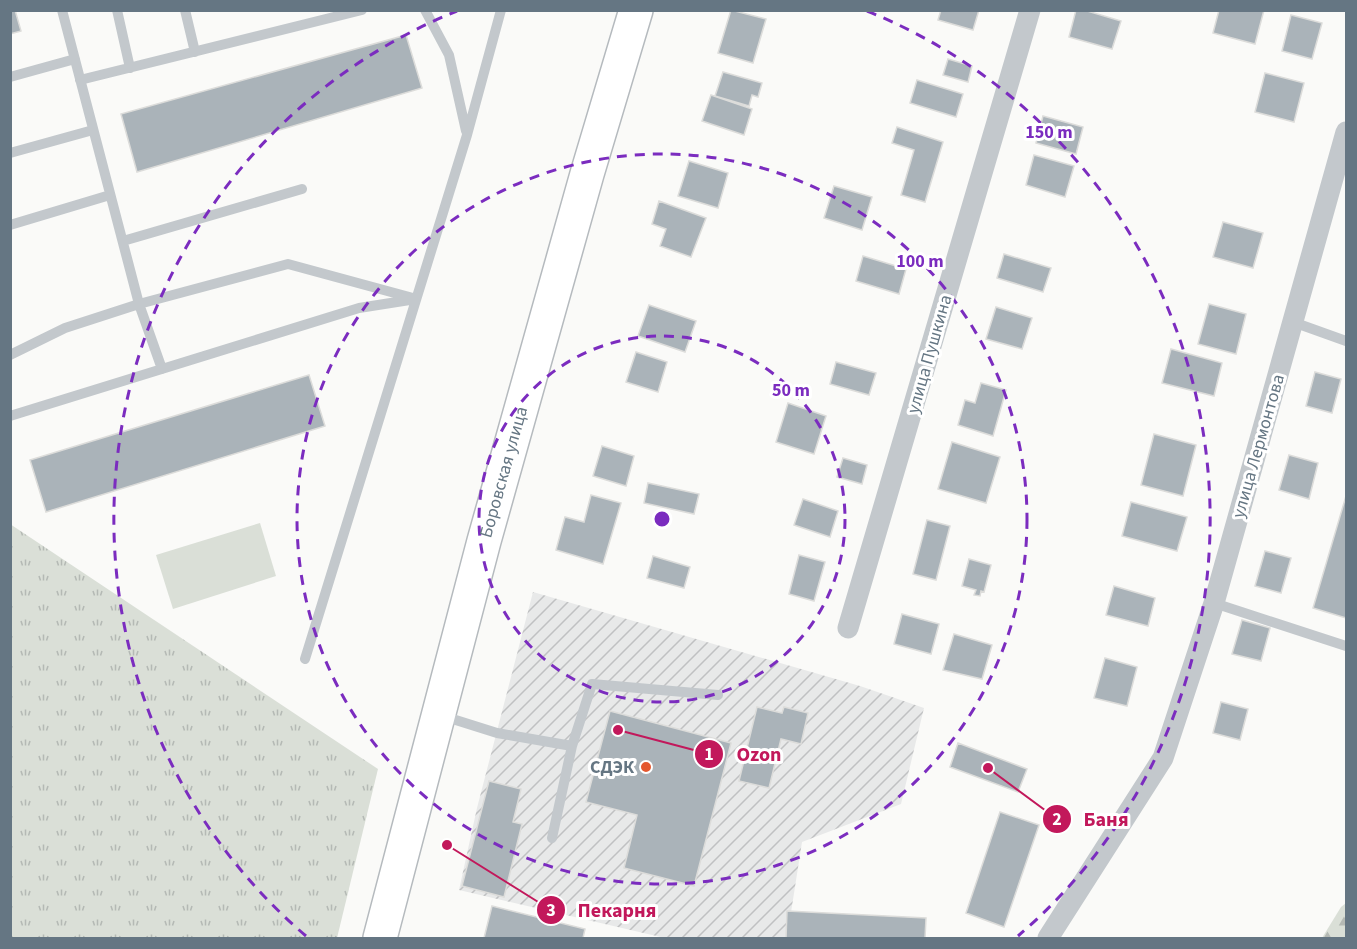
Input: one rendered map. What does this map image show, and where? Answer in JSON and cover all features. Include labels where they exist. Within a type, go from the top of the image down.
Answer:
[{"type":"main road","name":"Боровская улица","points":[[380,939],[490,518],[636,10]]},
{"type":"street","name":"улица Пушкина","points":[[848,628],[1030,10]]},
{"type":"street","name":"улица Лермонтова","points":[[1048,939],[1082,889],[1163,758],[1214,603],[1347,132]]},
{"type":"lane","points":[[62,10],[139,304],[162,369]]},
{"type":"lane","points":[[117,10],[130,68]]},
{"type":"lane","points":[[185,10],[195,52]]},
{"type":"lane","points":[[80,80],[362,10]]},
{"type":"lane","points":[[425,10],[449,55],[467,135]]},
{"type":"lane","points":[[305,659],[467,135],[501,10]]},
{"type":"lane","points":[[10,77],[75,59]]},
{"type":"lane","points":[[10,153],[93,130]]},
{"type":"lane","points":[[123,241],[302,189]]},
{"type":"lane","points":[[10,225],[110,195]]},
{"type":"lane","points":[[10,355],[65,328],[139,304],[288,264],[416,299]]},
{"type":"lane","points":[[10,416],[359,308],[416,299]]},
{"type":"lane","points":[[1293,322],[1347,341]]},
{"type":"lane","points":[[1214,603],[1347,646]]},
{"type":"lane","points":[[552,838],[572,746],[592,684],[718,694]]},
{"type":"lane","points":[[440,715],[497,733],[572,746]]},
{"type":"shaded area","points":[[533,592],[860,686],[924,708],[901,804],[802,842],[787,938],[665,938],[459,890],[477,808]]},
{"type":"green space","points":[[260,523],[276,576],[173,609],[156,555]]},
{"type":"green space","points":[[10,524],[378,769],[337,938],[11,938]]},
{"type":"green space","points":[[1346,903],[1346,938],[1322,938],[1341,907]]},
{"type":"building","points":[[10,10],[15,10],[21,31],[10,34]]},
{"type":"building","points":[[731,10],[766,19],[753,63],[718,53]]},
{"type":"building","points":[[941,10],[979,10],[973,30],[938,20]]},
{"type":"building","points":[[1076,10],[1084,10],[1121,21],[1112,49],[1069,37]]},
{"type":"building","points":[[1219,10],[1264,10],[1255,44],[1213,33]]},
{"type":"building","points":[[1291,15],[1322,23],[1312,59],[1282,51]]},
{"type":"building","points":[[406,35],[422,88],[137,172],[121,114]]},
{"type":"building","points":[[948,59],[972,66],[968,82],[943,75]]},
{"type":"building","points":[[723,72],[762,83],[758,97],[752,95],[749,106],[715,96]]},
{"type":"building","points":[[1265,73],[1304,83],[1294,122],[1255,112]]},
{"type":"building","points":[[917,80],[963,94],[956,117],[910,103]]},
{"type":"building","points":[[711,95],[752,109],[744,135],[702,121]]},
{"type":"building","points":[[1043,116],[1083,127],[1076,154],[1036,143]]},
{"type":"building","points":[[897,127],[943,142],[925,202],[901,195],[914,150],[892,143]]},
{"type":"building","points":[[1034,155],[1074,166],[1065,197],[1026,185]]},
{"type":"building","points":[[689,161],[728,173],[718,208],[678,196]]},
{"type":"building","points":[[834,186],[872,197],[862,230],[824,218]]},
{"type":"building","points":[[659,201],[706,218],[691,257],[660,246],[666,229],[652,224]]},
{"type":"building","points":[[1223,222],[1263,233],[1253,268],[1213,257]]},
{"type":"building","points":[[1004,254],[1051,268],[1043,292],[997,278]]},
{"type":"building","points":[[863,256],[906,269],[899,294],[856,281]]},
{"type":"building","points":[[1209,304],[1246,314],[1236,354],[1198,344]]},
{"type":"building","points":[[649,305],[696,321],[685,352],[638,336]]},
{"type":"building","points":[[996,307],[1032,318],[1022,349],[986,339]]},
{"type":"building","points":[[1171,349],[1222,363],[1214,396],[1162,383]]},
{"type":"building","points":[[636,352],[667,362],[658,392],[626,382]]},
{"type":"building","points":[[836,362],[876,373],[869,395],[830,384]]},
{"type":"building","points":[[1315,372],[1341,379],[1332,413],[1306,406]]},
{"type":"building","points":[[309,375],[325,426],[46,512],[30,460]]},
{"type":"building","points":[[981,383],[1006,390],[993,436],[958,425],[965,400],[975,403]]},
{"type":"building","points":[[788,403],[826,416],[814,454],[776,442]]},
{"type":"building","points":[[1154,434],[1196,445],[1183,496],[1141,485]]},
{"type":"building","points":[[952,442],[1000,457],[986,503],[938,489]]},
{"type":"building","points":[[602,446],[634,456],[626,486],[593,476]]},
{"type":"building","points":[[1289,455],[1318,463],[1309,499],[1279,490]]},
{"type":"building","points":[[843,458],[867,465],[862,484],[837,477]]},
{"type":"building","points":[[648,483],[699,494],[694,514],[644,503]]},
{"type":"building","points":[[591,495],[621,503],[603,564],[556,550],[565,517],[584,522]]},
{"type":"building","points":[[1346,496],[1346,618],[1313,608]]},
{"type":"building","points":[[803,499],[838,511],[830,537],[794,525]]},
{"type":"building","points":[[1131,502],[1187,517],[1177,551],[1122,536]]},
{"type":"building","points":[[927,520],[950,526],[936,580],[913,574]]},
{"type":"building","points":[[1265,551],[1291,558],[1281,593],[1255,586]]},
{"type":"building","points":[[799,555],[825,562],[814,601],[789,594]]},
{"type":"building","points":[[653,556],[690,567],[684,588],[647,578]]},
{"type":"building","points":[[969,559],[991,565],[984,592],[981,591],[980,596],[974,595],[976,590],[962,586]]},
{"type":"building","points":[[1114,586],[1155,598],[1148,626],[1106,615]]},
{"type":"building","points":[[902,614],[939,624],[931,654],[894,644]]},
{"type":"building","points":[[1242,620],[1270,628],[1261,661],[1232,654]]},
{"type":"building","points":[[954,634],[992,645],[982,679],[943,670]]},
{"type":"building","points":[[1105,658],[1137,667],[1127,706],[1094,698]]},
{"type":"building","points":[[1221,702],[1248,709],[1240,740],[1213,733]]},
{"type":"building","points":[[757,707],[782,713],[784,707],[808,713],[801,744],[781,739],[769,788],[739,781]]},
{"type":"building","points":[[610,711],[731,743],[694,886],[624,868],[637,815],[586,802]]},
{"type":"building","points":[[958,743],[1027,769],[1018,792],[950,767]]},
{"type":"building","points":[[489,781],[521,789],[513,822],[522,824],[504,897],[462,886]]},
{"type":"building","points":[[1000,812],[1039,825],[1004,927],[966,913]]},
{"type":"building","points":[[492,906],[585,929],[583,938],[484,938]]},
{"type":"building","points":[[787,911],[926,918],[925,938],[786,938]]},
{"type":"place","name":"Ozon","points":[[618,730]]},
{"type":"place","name":"СДЭК","points":[[646,767]]},
{"type":"place","name":"Баня","points":[[988,768]]},
{"type":"place","name":"Пекарня","points":[[447,845]]}]
